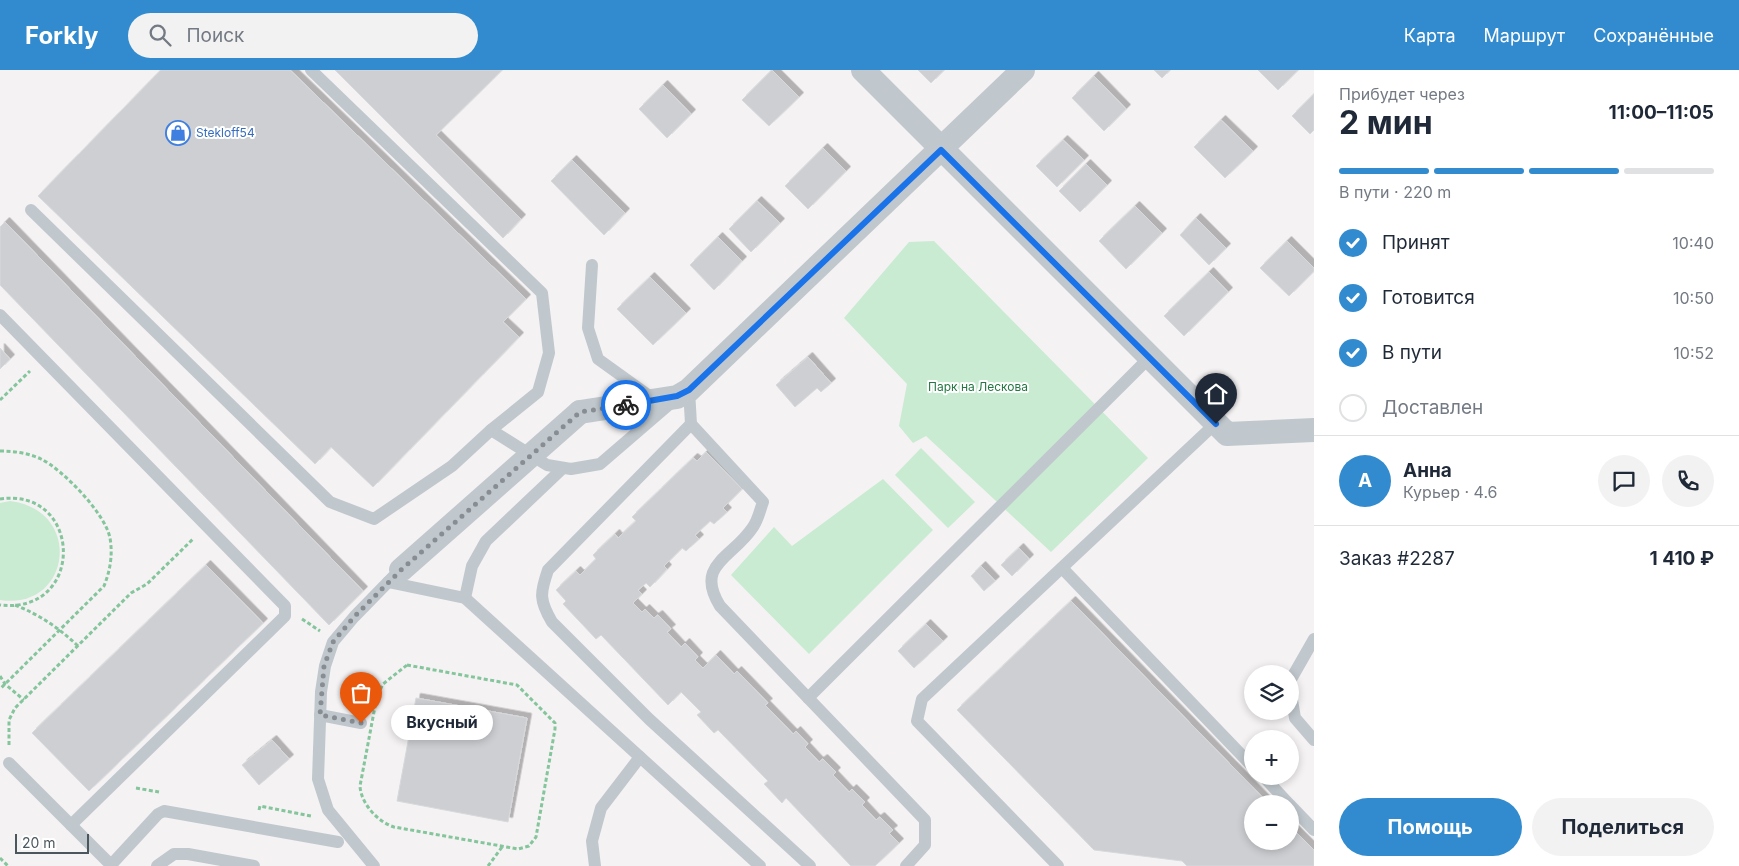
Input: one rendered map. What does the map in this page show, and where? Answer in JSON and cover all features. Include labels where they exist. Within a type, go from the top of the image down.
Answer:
[{"type":"street","points":[[863,70],[1227,434],[1314,430]]},
{"type":"street","points":[[395,576],[580,412],[674,395],[941,150],[1023,70]]},
{"type":"lane","points":[[32,210],[330,502],[374,520],[452,466],[491,430],[538,392],[549,353],[542,293],[311,70]]},
{"type":"lane","points":[[592,265],[588,328],[598,359],[674,395],[691,424],[763,502],[753,527],[713,571],[709,582],[712,594],[720,606],[925,820],[925,845],[906,866]]},
{"type":"lane","points":[[0,314],[285,606],[285,616],[71,825]]},
{"type":"lane","points":[[808,698],[1150,357]]},
{"type":"lane","points":[[491,430],[547,465],[571,469],[600,464],[674,395]]},
{"type":"lane","points":[[691,424],[548,570],[540,591],[544,608],[552,622],[649,719],[810,866]]},
{"type":"lane","points":[[1058,866],[917,721],[922,699],[1216,424]]},
{"type":"lane","points":[[465,598],[472,566],[486,541],[563,468]]},
{"type":"lane","points":[[1062,568],[1244,758]]},
{"type":"lane","points":[[374,866],[328,810],[318,779],[320,715],[324,666],[333,642],[354,617],[395,576],[465,598],[760,866]]},
{"type":"lane","points":[[1299,665],[1314,639]]},
{"type":"lane","points":[[320,715],[361,723]]},
{"type":"lane","points":[[1297,720],[1314,740]]},
{"type":"lane","points":[[595,866],[592,841],[601,808],[640,757]]},
{"type":"lane","points":[[9,763],[110,865],[158,814],[164,811],[338,842]]},
{"type":"lane","points":[[1271,785],[1281,795]]},
{"type":"lane","points":[[1299,814],[1314,830]]},
{"type":"lane","points":[[157,866],[174,854],[188,854],[254,866]]},
{"type":"path","points":[[0,400],[43,359]]},
{"type":"path","points":[[0,451],[25,453],[53,466],[100,513],[106,524],[111,550],[108,575],[104,586],[0,689]]},
{"type":"path","points":[[0,499],[24,499],[48,513],[63,537],[65,551],[63,565],[58,578],[50,589],[38,598],[15,605]]},
{"type":"path","points":[[9,763],[9,720],[11,714],[131,593],[147,584],[206,526]]},
{"type":"path","points":[[0,604],[15,605],[34,613],[60,629],[78,646]]},
{"type":"path","points":[[407,665],[517,685],[555,723],[536,837],[529,846],[518,849],[502,846],[385,824],[361,795],[360,786],[379,690],[407,665]]},
{"type":"path","points":[[0,676],[5,684],[24,700]]},
{"type":"path","points":[[0,683],[5,684]]},
{"type":"path","points":[[488,866],[502,846]]},
{"type":"path","points":[[0,858],[8,866]]},
{"type":"green space","name":"Парк на Лескова","points":[[934,241],[1148,458],[1051,552],[926,436],[913,443],[899,426],[907,384],[844,318],[909,242]]},
{"type":"green space","points":[[921,448],[975,502],[948,528],[895,475]]},
{"type":"green space","points":[[883,479],[933,530],[809,654],[731,575],[774,527],[792,546]]},
{"type":"green space","points":[[10,501],[34,508],[50,522],[58,539],[59,558],[54,576],[42,590],[24,599],[0,600],[0,503]]},
{"type":"building","points":[[161,70],[290,70],[526,299],[503,322],[519,337],[373,487],[331,447],[315,464],[38,196]]},
{"type":"building","points":[[335,70],[502,70],[436,135],[521,219],[503,238]]},
{"type":"building","points":[[772,70],[799,97],[769,126],[742,100]]},
{"type":"building","points":[[918,70],[944,70],[931,83]]},
{"type":"building","points":[[1154,70],[1170,70],[1162,78]]},
{"type":"building","points":[[1258,70],[1298,70],[1278,90]]},
{"type":"building","points":[[1094,76],[1126,109],[1104,131],[1072,98]]},
{"type":"building","points":[[663,85],[691,114],[667,138],[639,109]]},
{"type":"building","points":[[1314,94],[1314,130],[1310,134],[1292,116]]},
{"type":"building","points":[[1221,120],[1253,151],[1225,178],[1194,147]]},
{"type":"building","points":[[1063,140],[1084,160],[1057,187],[1036,166]]},
{"type":"building","points":[[823,148],[846,171],[808,209],[785,186]]},
{"type":"building","points":[[572,160],[625,213],[604,235],[551,181]]},
{"type":"building","points":[[1086,164],[1107,185],[1080,212],[1059,191]]},
{"type":"building","points":[[757,201],[780,223],[751,252],[729,229]]},
{"type":"building","points":[[1135,206],[1162,233],[1126,269],[1099,241]]},
{"type":"building","points":[[1196,218],[1226,248],[1209,265],[1180,235]]},
{"type":"building","points":[[5,222],[363,591],[329,625],[0,285],[0,227]]},
{"type":"building","points":[[718,237],[742,261],[714,290],[690,265]]},
{"type":"building","points":[[1287,241],[1314,268],[1314,271],[1289,296],[1260,268]]},
{"type":"building","points":[[1209,272],[1228,292],[1184,336],[1164,316]]},
{"type":"building","points":[[650,277],[686,313],[653,345],[617,309]]},
{"type":"building","points":[[0,348],[10,359],[0,369]]},
{"type":"building","points":[[808,357],[831,383],[821,392],[817,388],[795,407],[776,385]]},
{"type":"building","points":[[706,452],[742,489],[723,508],[727,512],[714,524],[710,521],[695,535],[699,539],[686,551],[682,548],[664,566],[667,569],[650,587],[646,583],[638,590],[642,594],[633,603],[642,612],[645,609],[654,618],[658,615],[671,629],[667,632],[681,647],[685,643],[698,657],[695,660],[703,668],[716,655],[734,674],[737,671],[768,703],[765,705],[793,734],[796,731],[808,744],[805,747],[819,762],[823,759],[836,772],[833,775],[849,792],[852,789],[865,802],[862,805],[876,820],[880,817],[893,830],[889,833],[899,843],[875,866],[851,866],[786,798],[782,803],[764,784],[768,781],[718,730],[714,733],[697,715],[701,712],[681,692],[668,705],[601,635],[596,639],[563,604],[566,601],[556,590],[576,571],[580,575],[596,559],[593,555],[615,534],[618,538],[636,521],[632,517],[693,458],[697,461]]},
{"type":"building","points":[[1019,548],[1029,559],[1012,576],[1001,565]]},
{"type":"building","points":[[206,565],[263,623],[89,791],[32,733]]},
{"type":"building","points":[[981,566],[995,581],[984,591],[971,576]]},
{"type":"building","points":[[1071,601],[1244,778],[1244,785],[1250,785],[1260,795],[1244,795],[1244,850],[1299,850],[1299,835],[1314,850],[1314,866],[1187,866],[1182,861],[1094,850],[957,710]]},
{"type":"building","points":[[926,624],[943,641],[914,668],[898,651]]},
{"type":"building","points":[[416,698],[527,718],[508,822],[397,801]]},
{"type":"building","points":[[272,740],[289,759],[259,785],[242,765]]},
{"type":"way so far","points":[[361,723],[320,715],[324,666],[333,642],[354,617],[401,570],[580,412],[626,405]]},
{"type":"place","name":"Stekloff54","points":[[178,133]]},
{"type":"place","name":"Вкусный","points":[[361,723]]},
{"type":"route","points":[[626,405],[677,396],[689,390],[941,150],[1216,424]]}]
